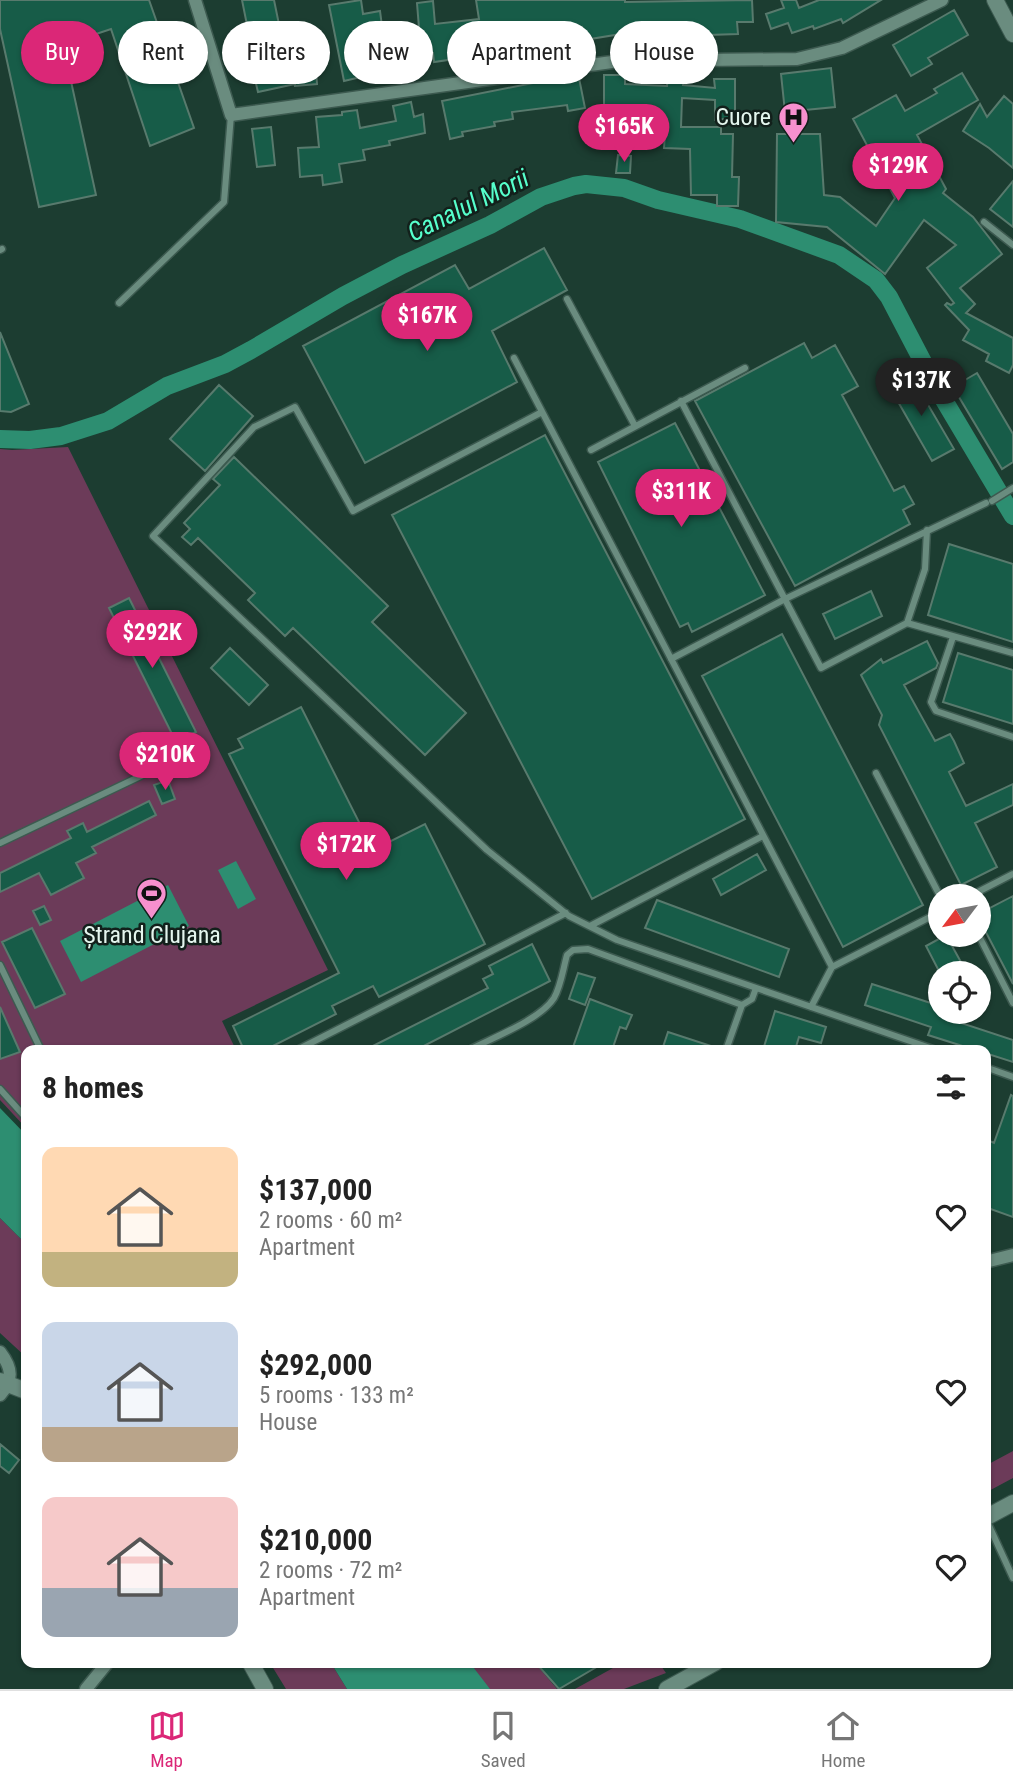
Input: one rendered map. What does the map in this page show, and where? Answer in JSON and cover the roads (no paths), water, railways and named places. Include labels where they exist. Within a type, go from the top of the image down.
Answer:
[{"type":"street","points":[[195,0],[231,115],[586,64],[618,61],[797,59],[842,48],[942,0]]},
{"type":"street","points":[[995,0],[1013,34]]},
{"type":"street","points":[[991,1260],[1013,1255]]},
{"type":"street","points":[[0,1352],[10,1368],[3,1387],[21,1390]]},
{"type":"street","points":[[991,1515],[1013,1503]]},
{"type":"street","points":[[86,1689],[103,1668]]},
{"type":"street","points":[[253,1668],[265,1689]]},
{"type":"street","points":[[667,1689],[705,1668]]},
{"type":"lane","points":[[119,303],[224,202],[231,115]]},
{"type":"lane","points":[[984,222],[1013,245]]},
{"type":"lane","points":[[568,299],[635,426]]},
{"type":"lane","points":[[514,358],[832,967]]},
{"type":"lane","points":[[591,450],[744,368]]},
{"type":"lane","points":[[681,401],[821,668],[907,623],[925,569],[927,530]]},
{"type":"lane","points":[[542,412],[353,511],[295,407],[254,427],[153,536],[487,850],[566,913],[617,940],[921,1045]]},
{"type":"lane","points":[[671,659],[785,599],[1011,489]]},
{"type":"lane","points":[[907,623],[1013,653]]},
{"type":"lane","points":[[953,637],[931,702],[933,707],[936,711],[1013,737]]},
{"type":"lane","points":[[0,844],[147,773]]},
{"type":"lane","points":[[876,773],[934,884]]},
{"type":"lane","points":[[590,926],[763,836]]},
{"type":"lane","points":[[991,885],[1013,874]]},
{"type":"lane","points":[[307,1045],[566,913]]},
{"type":"lane","points":[[811,1007],[832,967],[928,918]]},
{"type":"lane","points":[[985,947],[1013,1003]]},
{"type":"lane","points":[[479,1045],[523,1022],[551,1002],[567,955],[580,948],[742,1005]]},
{"type":"lane","points":[[0,965],[39,1045]]},
{"type":"lane","points":[[728,1045],[742,1005],[752,999],[756,988]]},
{"type":"lane","points":[[991,1069],[1013,1077]]},
{"type":"lane","points":[[0,1089],[21,1112]]},
{"type":"lane","points":[[991,1531],[1013,1578]]},
{"type":"waterway","name":"Canalul Morii","points":[[0,439],[30,440],[61,436],[108,421],[167,386],[225,364],[402,265],[490,225],[541,197],[586,184],[624,188],[658,200],[740,219],[839,255],[876,280],[889,297],[935,385],[1013,516]]},
{"type":"place","name":"Cuore","points":[[794,144]]},
{"type":"place","name":"Ștrand Clujana","points":[[152,920]]}]
